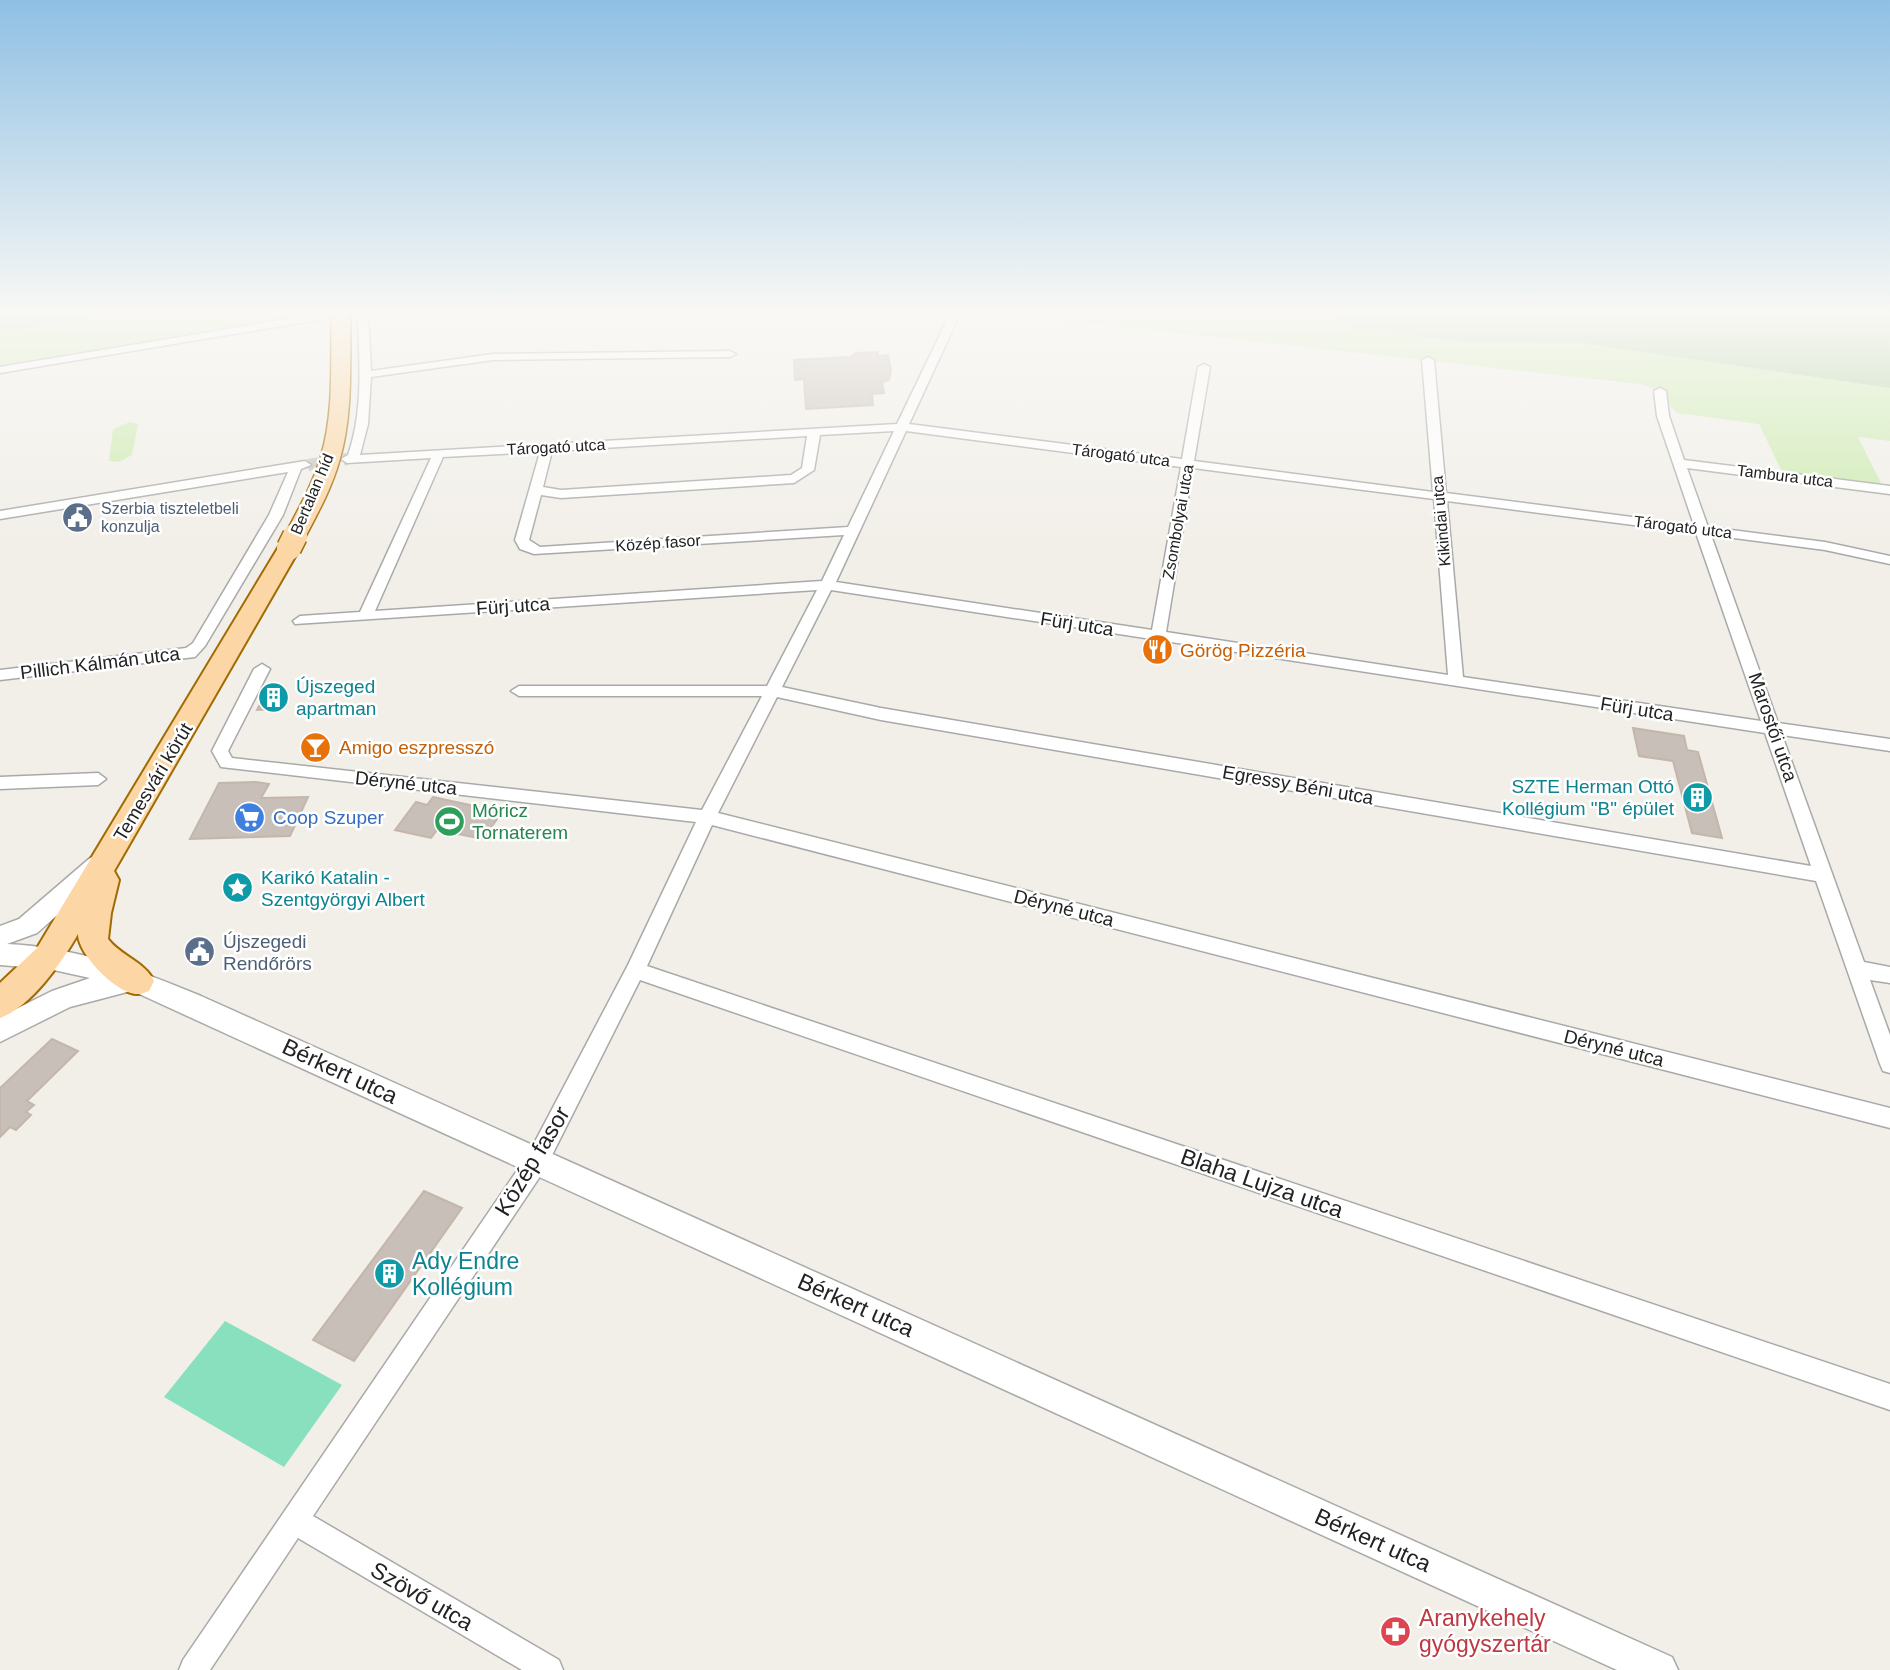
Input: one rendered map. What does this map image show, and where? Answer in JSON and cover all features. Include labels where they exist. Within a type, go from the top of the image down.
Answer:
[{"type":"main road","name":"Bertalan híd","points":[[289,548],[314,500],[330,459],[337,420],[336,392]]},
{"type":"main road","name":"Temesvári körút","points":[[0,1004],[48,957],[289,548]]},
{"type":"main road","points":[[110,853],[92,935],[94,945],[138,981]]},
{"type":"street","name":"Tárogató utca","points":[[363,392],[359,443],[350,458],[903,427],[1825,546],[1890,560]]},
{"type":"street","name":"Közép fasor","points":[[193,1670],[537,1161],[635,970],[707,817],[827,585],[919,392]]},
{"type":"street","name":"Zsombolyai utca","points":[[1158,636],[1201,392]]},
{"type":"street","name":"Kikindai utca","points":[[1430,392],[1456,681]]},
{"type":"street","name":"Marostői utca","points":[[1660,392],[1663,416],[1679,463],[1890,1063]]},
{"type":"street","points":[[536,490],[561,494],[794,479],[808,470],[814,432]]},
{"type":"street","name":"Közép fasor","points":[[547,447],[522,540],[525,547],[539,551],[851,531]]},
{"type":"street","points":[[366,616],[439,453]]},
{"type":"street","name":"Tambura utca","points":[[1679,463],[1890,490]]},
{"type":"street","name":"Pillich Kálmán utca","points":[[0,515],[302,466],[198,646],[190,653],[0,675]]},
{"type":"street","name":"Fürj utca","points":[[300,621],[827,585],[1774,730],[1807,732],[1890,745]]},
{"type":"street","name":"Déryné utca","points":[[262,669],[220,751],[227,763],[707,817],[1890,1118]]},
{"type":"street","points":[[519,691],[773,691]]},
{"type":"street","name":"Egressy Béni utca","points":[[773,691],[817,699],[850,709],[1824,875]]},
{"type":"street","points":[[0,783],[99,779]]},
{"type":"street","points":[[0,936],[28,926],[110,853]]},
{"type":"street","name":"Bérkert utca","points":[[0,954],[48,957],[138,981],[1659,1670]]},
{"type":"street","points":[[1856,969],[1890,975]]},
{"type":"street","name":"Blaha Lujza utca","points":[[635,970],[1890,1397]]},
{"type":"street","points":[[0,1030],[69,994],[104,984],[138,981]]},
{"type":"street","name":"Szövő utca","points":[[295,1521],[548,1670]]},
{"type":"green space","points":[[1656,392],[1890,392],[1890,441],[1858,437],[1882,485],[1782,472],[1759,424],[1677,413]]},
{"type":"green space","points":[[130,422],[138,424],[132,455],[119,462],[109,461],[113,429]]},
{"type":"green space","points":[[225,1321],[342,1385],[284,1467],[164,1397]]},
{"type":"building","points":[[805,392],[884,392],[872,394],[873,405],[806,409]]},
{"type":"building","name":"Újszeged apartman","points":[[286,690],[275,709],[257,710],[267,691]]},
{"type":"building","name":"SZTE Herman Ottó Kollégium \"B\" épület","points":[[1633,728],[1684,736],[1687,750],[1698,752],[1722,838],[1692,833],[1673,761],[1639,756]]},
{"type":"building","name":"Coop Szuper","points":[[219,783],[269,784],[261,798],[308,797],[290,836],[190,839]]},
{"type":"building","name":"Móricz Tornaterem","points":[[433,797],[502,812],[483,839],[437,830],[431,838],[395,830],[416,802],[427,805]]},
{"type":"building","points":[[52,1039],[78,1051],[27,1101],[34,1105],[26,1112],[31,1115],[16,1130],[10,1127],[0,1137],[0,1088]]},
{"type":"building","name":"Ady Endre Kollégium","points":[[424,1191],[462,1208],[354,1361],[313,1340]]},
{"type":"tunnel","points":[[308,465],[347,459]]},
{"type":"place","name":"Szerbia tiszteletbeli konzulja","points":[[78,517]]},
{"type":"place","name":"Görög Pizzéria","points":[[1157,650]]},
{"type":"place","name":"Újszeged apartman","points":[[273,697]]},
{"type":"place","name":"Amigo eszpresszó","points":[[316,747]]},
{"type":"place","name":"SZTE Herman Ottó Kollégium \"B\" épület","points":[[1697,797]]},
{"type":"place","name":"Coop Szuper","points":[[250,817]]},
{"type":"place","name":"Móricz Tornaterem","points":[[449,821]]},
{"type":"place","name":"Karikó Katalin - Szentgyörgyi Albert","points":[[238,888]]},
{"type":"place","name":"Újszegedi Rendőrörs","points":[[200,952]]},
{"type":"place","name":"Ady Endre Kollégium","points":[[389,1274]]},
{"type":"place","name":"Aranykehely gyógyszertár","points":[[1396,1631]]}]
